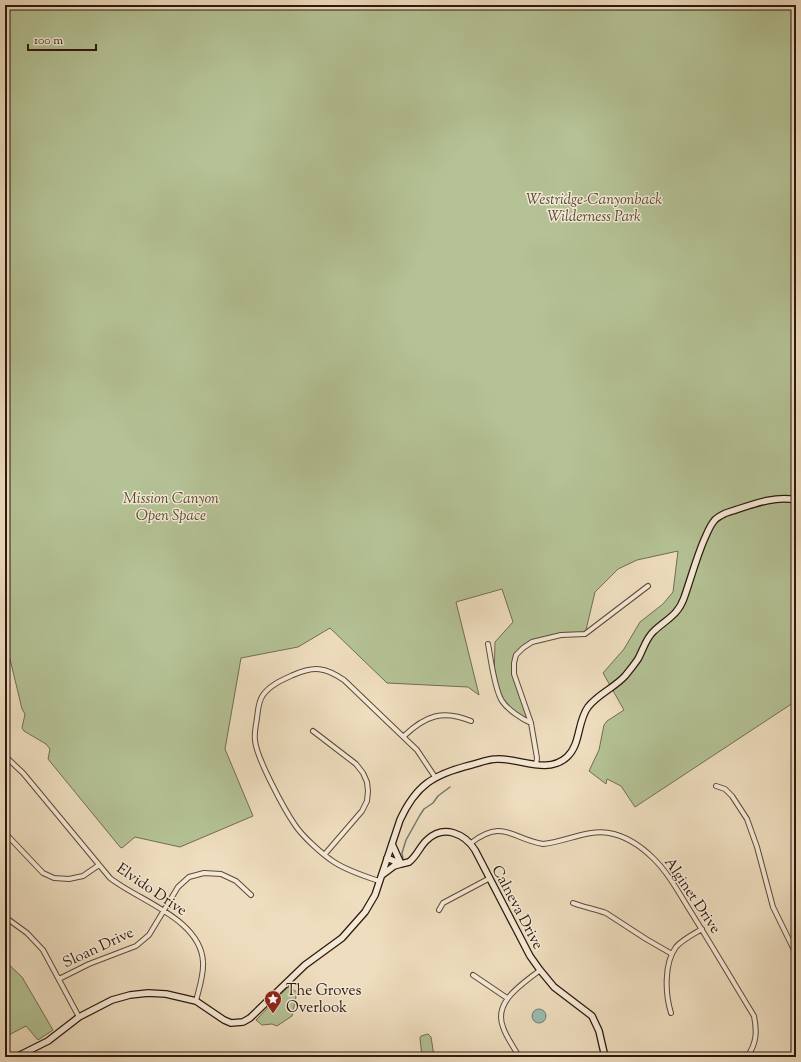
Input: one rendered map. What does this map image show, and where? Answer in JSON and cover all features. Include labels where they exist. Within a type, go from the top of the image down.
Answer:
[{"type":"main road","points":[[16,1057],[48,1041],[79,1017],[112,1000],[130,995],[148,993],[166,994],[196,1001],[231,1023],[243,1022],[250,1018],[305,965],[342,938],[365,912],[375,895],[400,820],[419,790],[435,778],[451,770],[497,759],[536,765],[549,765],[558,763],[566,758],[576,745],[582,719],[587,708],[594,700],[626,675],[637,660],[654,631],[676,613],[684,598],[696,560],[713,522],[726,513],[776,498],[796,500]]},
{"type":"main road","points":[[380,878],[394,866],[407,863],[412,860],[428,838],[437,834],[446,832],[456,833],[471,843]]},
{"type":"main road","name":"Calneva Drive","points":[[471,843],[530,956],[554,987],[592,1016],[599,1031],[605,1057]]},
{"type":"main road","points":[[392,844],[401,864]]},
{"type":"main road","points":[[387,858],[401,864]]},
{"type":"street","points":[[536,765],[537,758],[532,723],[514,674],[516,655],[532,642],[561,635],[585,634],[648,586]]},
{"type":"street","points":[[488,644],[494,679],[502,701],[518,716],[532,723]]},
{"type":"street","points":[[380,878],[348,870],[334,862],[295,825],[259,756],[254,739],[258,706],[262,696],[280,680],[300,672],[314,669],[324,669],[333,672],[344,680],[404,736],[417,750],[435,778]]},
{"type":"street","points":[[404,736],[426,719],[442,715],[460,716],[472,721]]},
{"type":"street","points":[[313,731],[356,764],[363,773],[367,782],[368,791],[367,801],[362,812],[324,854]]},
{"type":"street","name":"Elvido Drive","points":[[5,756],[23,773],[110,878],[120,886],[178,921],[189,930],[200,946],[203,961],[203,974],[196,1001]]},
{"type":"street","points":[[716,786],[725,789],[732,796],[747,819],[757,847],[773,907],[796,954]]},
{"type":"street","name":"Alginet Drive","points":[[471,843],[485,834],[494,831],[506,831],[536,843],[543,844],[593,833],[610,833],[628,840],[640,847],[654,858],[666,872],[754,1016],[757,1029],[755,1040],[747,1057]]},
{"type":"street","points":[[5,833],[42,873],[54,878],[69,879],[83,876],[98,865]]},
{"type":"street","name":"Sloan Drive","points":[[59,979],[89,964],[136,946],[149,935],[178,887],[189,877],[204,873],[221,874],[236,881],[251,895]]},
{"type":"street","points":[[439,910],[443,903],[490,878]]},
{"type":"street","points":[[573,903],[582,907],[599,910],[606,913],[646,940],[672,954]]},
{"type":"street","points":[[5,918],[27,933],[43,950],[79,1017]]},
{"type":"street","points":[[671,1013],[668,1003],[668,962],[677,946],[683,940],[702,929]]},
{"type":"street","points":[[519,1057],[503,1026],[501,1018],[503,1008],[507,998],[540,970]]},
{"type":"street","points":[[473,975],[507,998]]},
{"type":"green space","points":[[5,5],[796,5],[796,701],[635,807],[621,786],[607,779],[606,784],[589,771],[599,750],[604,725],[607,721],[624,710],[603,673],[624,649],[640,622],[663,604],[673,592],[678,551],[637,560],[618,569],[595,592],[585,634],[561,635],[532,642],[516,655],[514,674],[531,723],[523,719],[502,701],[494,679],[495,642],[513,622],[502,589],[456,602],[479,695],[468,687],[387,683],[330,628],[298,647],[241,658],[225,749],[253,816],[180,847],[135,837],[122,848],[120,847],[48,759],[50,749],[46,744],[24,731],[22,728],[25,714],[22,709],[10,659],[5,651]]},
{"type":"green space","points":[[5,961],[22,977],[53,1030],[38,1040],[26,1026],[5,1037]]},
{"type":"green space","points":[[288,987],[297,992],[292,1016],[277,1026],[272,1024],[262,1025],[256,1020]]},
{"type":"green space","points":[[428,1034],[431,1037],[434,1056],[422,1057],[420,1038],[421,1036]]},
{"type":"water","points":[[539,1009],[544,1011],[546,1016],[544,1021],[539,1023],[534,1021],[532,1016],[534,1011]]},
{"type":"waterway","points":[[403,859],[402,853],[406,840],[420,815],[424,809],[433,803],[438,796],[450,787]]},
{"type":"place","name":"The Groves Overlook","points":[[273,1014]]},
{"type":"park label","name":"Westridge-Canyonback Wilderness Park","points":[[594,208]]},
{"type":"park label","name":"Mission Canyon Open Space","points":[[171,506]]}]
